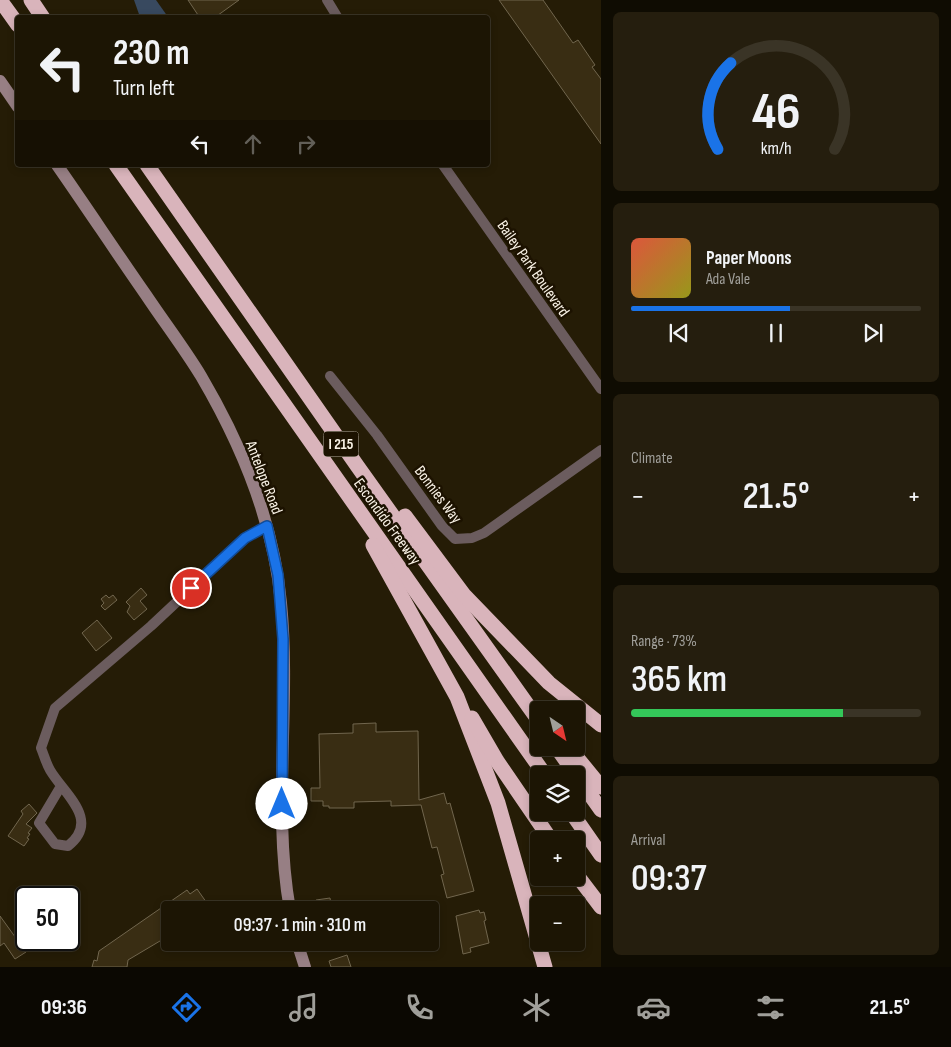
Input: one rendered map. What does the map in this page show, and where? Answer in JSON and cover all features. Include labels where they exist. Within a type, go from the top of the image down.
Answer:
[{"type":"highway","points":[[0,0],[15,21]]},
{"type":"highway","points":[[31,0],[41,15]]},
{"type":"highway","name":"Escondido Freeway","points":[[117,167],[539,766]]},
{"type":"highway","name":"Escondido Freeway","points":[[147,167],[530,708]]},
{"type":"highway","points":[[358,467],[399,508],[464,595],[549,683],[601,725]]},
{"type":"highway","points":[[337,480],[457,697],[498,803],[545,967]]},
{"type":"highway","points":[[519,693],[532,701]]},
{"type":"highway","points":[[457,697],[469,712],[524,802],[545,831]]},
{"type":"highway","points":[[563,756],[601,810]]},
{"type":"highway","points":[[576,756],[601,787]]},
{"type":"highway","points":[[577,821],[601,855]]},
{"type":"highway","points":[[585,886],[601,907]]},
{"type":"main road","points":[[0,81],[15,103]]},
{"type":"main road","name":"Antelope Road","points":[[58,167],[200,375],[222,414],[247,469],[267,526],[278,575],[283,639],[282,855],[289,901]]},
{"type":"main road","points":[[300,951],[305,967]]},
{"type":"street","points":[[327,0],[336,15]]},
{"type":"street","name":"Bailey Park Boulevard","points":[[444,167],[601,389]]},
{"type":"street","name":"Bonnies Way","points":[[330,376],[377,435],[442,526],[455,539],[472,538],[484,533],[601,450]]},
{"type":"street","points":[[61,786],[38,823],[56,844],[68,846],[78,838],[82,825],[78,809],[49,769],[41,748],[55,708],[151,626],[245,538],[267,526]]},
{"type":"water","points":[[134,0],[156,0],[167,15],[139,15]]},
{"type":"building","points":[[188,0],[239,0],[218,15],[198,15]]},
{"type":"building","points":[[499,0],[543,0],[573,43],[578,40],[595,65],[592,67],[601,79],[601,144]]},
{"type":"building","points":[[141,588],[147,595],[140,601],[147,609],[134,620],[127,612],[130,606],[126,602]]},
{"type":"building","points":[[106,595],[109,598],[113,595],[117,600],[105,610],[101,606],[104,603],[101,599]]},
{"type":"building","points":[[97,620],[112,638],[96,651],[82,633]]},
{"type":"building","points":[[376,723],[376,732],[418,731],[419,800],[444,793],[447,804],[450,803],[474,891],[447,898],[441,875],[444,874],[437,847],[432,848],[421,805],[391,806],[391,801],[354,802],[354,808],[329,808],[329,806],[323,806],[323,801],[311,801],[311,788],[320,788],[319,734],[353,733],[353,724]]},
{"type":"building","points":[[29,804],[37,813],[26,824],[32,828],[28,833],[30,834],[27,838],[29,839],[24,846],[8,836],[23,814],[21,811]]},
{"type":"building","points":[[197,889],[205,901],[171,901],[187,890],[190,894]]},
{"type":"building","points":[[330,898],[330,901],[316,901]]},
{"type":"building","points":[[161,908],[161,940],[128,960],[127,967],[92,967],[94,960],[97,961],[99,951]]},
{"type":"building","points":[[479,910],[480,913],[484,912],[489,943],[470,948],[471,952],[463,954],[456,916]]},
{"type":"building","points":[[0,916],[15,937],[15,951],[26,952],[15,959],[4,943],[0,946]]},
{"type":"building","points":[[347,955],[351,967],[331,967],[329,961]]},
{"type":"route","points":[[191,588],[245,538],[267,526],[278,575],[283,639],[282,804]]}]
